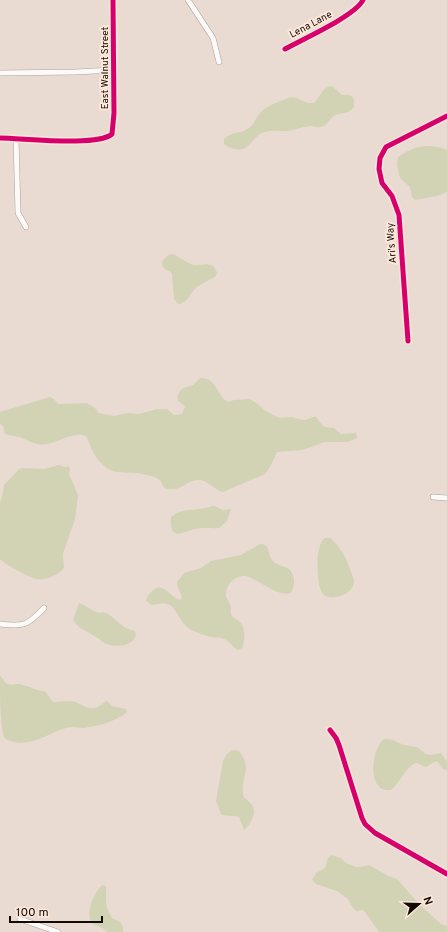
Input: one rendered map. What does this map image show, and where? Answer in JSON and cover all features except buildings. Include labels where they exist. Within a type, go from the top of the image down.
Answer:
[{"type":"street","name":"East Walnut Street","points":[[16,138],[74,141],[97,140],[109,137],[111,135],[114,128],[113,0]]},
{"type":"street","points":[[188,0],[213,38],[219,62]]},
{"type":"street","name":"Lena Lane","points":[[285,49],[355,10],[363,0]]},
{"type":"street","points":[[0,72],[76,72],[113,70]]},
{"type":"street","name":"Ari's Way","points":[[408,342],[399,215],[392,196],[382,183],[379,168],[380,158],[386,147],[447,116]]},
{"type":"street","points":[[0,138],[16,138],[18,213],[26,227]]},
{"type":"street","points":[[433,497],[447,498]]},
{"type":"street","points":[[0,624],[19,626],[26,624],[31,622],[44,608]]},
{"type":"street","points":[[330,730],[336,738],[365,824],[375,833],[447,874]]},
{"type":"street","points":[[20,919],[58,932]]},
{"type":"green space","points":[[332,86],[342,95],[350,95],[354,100],[354,107],[350,111],[334,116],[325,125],[319,127],[308,126],[287,131],[265,132],[258,135],[244,149],[233,149],[224,144],[224,139],[227,136],[249,128],[261,112],[269,106],[291,97],[308,103],[314,103],[323,90]]},
{"type":"green space","points":[[427,146],[439,147],[447,150],[447,192],[437,196],[415,200],[412,197],[410,187],[400,178],[397,165],[398,157],[412,149]]},
{"type":"green space","points":[[171,254],[194,265],[211,265],[217,272],[215,277],[197,287],[187,300],[178,304],[174,299],[172,274],[162,266],[163,261]]},
{"type":"green space","points":[[201,378],[210,381],[228,402],[250,399],[264,410],[282,418],[292,417],[305,420],[316,417],[325,427],[334,428],[341,434],[355,433],[357,438],[347,442],[325,442],[302,450],[277,452],[265,474],[223,492],[202,480],[192,481],[176,489],[169,489],[164,487],[157,478],[139,473],[118,472],[107,468],[94,454],[87,437],[83,435],[68,437],[48,444],[38,444],[5,434],[3,426],[0,424],[0,412],[50,397],[58,404],[87,403],[95,408],[99,413],[114,416],[128,413],[139,414],[157,409],[167,409],[174,415],[182,414],[185,407],[177,399],[179,393],[182,389],[193,385]]},
{"type":"green space","points":[[58,465],[68,466],[70,469],[69,474],[78,495],[75,519],[63,554],[64,568],[62,571],[51,577],[36,579],[17,570],[0,559],[0,503],[4,485],[19,469],[45,469]]},
{"type":"green space","points":[[214,506],[223,510],[231,509],[227,521],[219,528],[199,528],[178,534],[174,533],[172,530],[171,517],[175,514],[182,511]]},
{"type":"green space","points":[[325,538],[330,538],[339,547],[345,557],[354,580],[351,589],[344,595],[334,597],[325,596],[320,588],[318,576],[318,554],[322,541]]},
{"type":"green space","points":[[260,544],[268,548],[270,557],[274,562],[289,569],[294,578],[293,587],[291,593],[285,594],[273,590],[256,580],[245,576],[238,577],[231,582],[227,588],[226,596],[231,607],[231,615],[241,623],[244,632],[243,646],[238,650],[224,639],[211,637],[188,628],[173,608],[168,604],[162,603],[152,605],[146,601],[148,595],[153,590],[160,587],[180,600],[182,598],[177,582],[184,573],[201,568],[211,561],[241,555]]},
{"type":"green space","points":[[79,603],[96,612],[107,613],[123,626],[135,631],[135,638],[124,645],[115,646],[104,643],[80,628],[73,620]]},
{"type":"green space","points":[[0,676],[5,682],[11,685],[20,684],[45,691],[53,702],[73,701],[86,707],[95,708],[107,701],[112,706],[126,709],[127,712],[107,723],[84,728],[68,727],[39,739],[26,743],[18,743],[4,738],[0,707]]},
{"type":"green space","points":[[384,739],[390,739],[404,745],[417,747],[426,754],[431,755],[441,753],[447,762],[447,770],[443,769],[436,761],[426,767],[416,763],[406,771],[391,790],[383,789],[378,785],[374,778],[373,769],[376,752]]},
{"type":"green space","points":[[232,750],[239,751],[243,757],[246,772],[243,795],[254,808],[254,815],[251,822],[244,830],[239,817],[221,814],[216,801],[223,761],[226,755]]},
{"type":"green space","points":[[331,855],[341,858],[346,863],[356,867],[371,866],[388,876],[397,879],[420,905],[441,924],[447,926],[447,932],[379,932],[363,910],[357,911],[353,908],[348,899],[337,891],[316,884],[312,880],[316,873],[325,868],[328,858]]},
{"type":"green space","points":[[102,885],[106,886],[107,908],[112,918],[122,924],[123,932],[107,932],[91,923],[89,913],[91,903]]},
{"type":"cycle path","points":[[0,138],[76,141],[104,138],[112,134],[114,113],[113,0]]},
{"type":"cycle path","points":[[285,49],[340,20],[350,13],[363,0]]},
{"type":"cycle path","points":[[408,341],[399,215],[392,196],[382,183],[379,169],[380,158],[386,147],[447,116]]},
{"type":"cycle path","points":[[330,730],[339,745],[365,824],[375,833],[447,874]]}]
